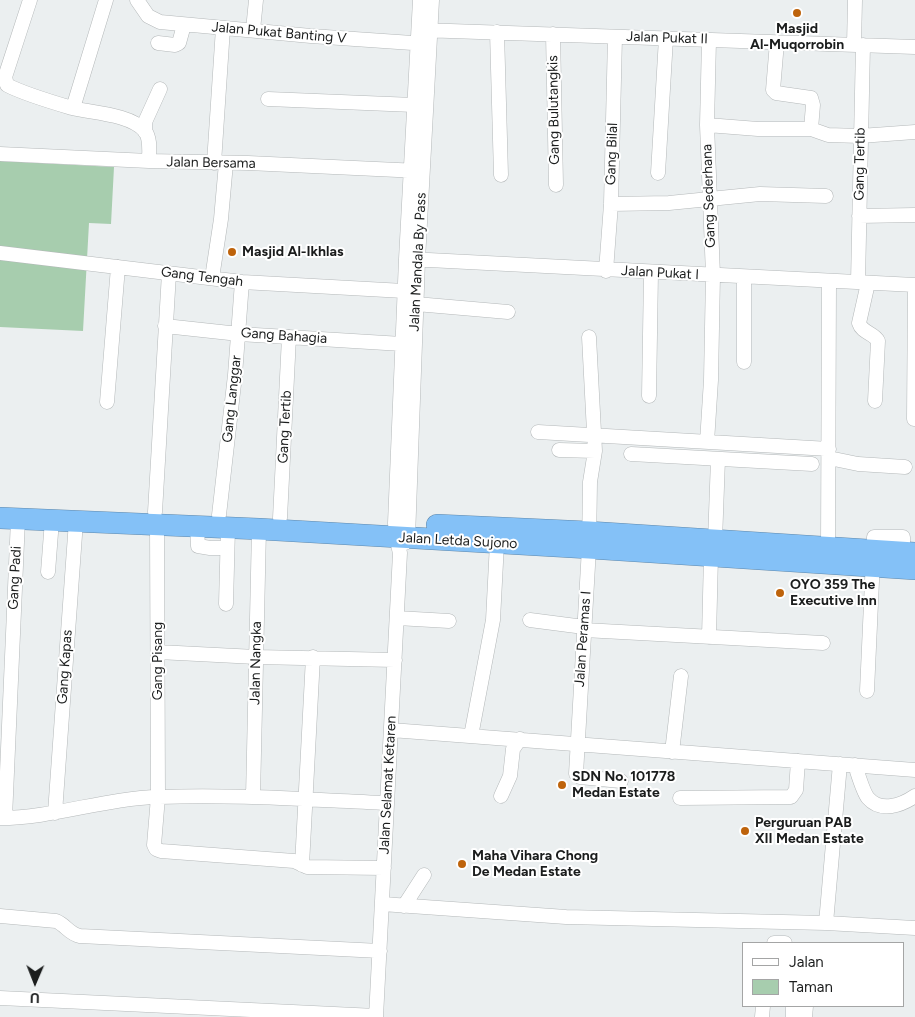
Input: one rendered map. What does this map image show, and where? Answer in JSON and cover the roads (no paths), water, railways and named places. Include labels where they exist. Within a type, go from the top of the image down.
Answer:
[{"type":"highway","name":"Jalan Letda Sujono","points":[[0,505],[156,518],[225,530],[280,518],[401,535],[496,543],[589,540]]},
{"type":"highway","name":"Jalan Letda Sujono","points":[[9,518],[76,521],[156,518],[197,527],[225,530],[259,529],[589,540],[909,561]]},
{"type":"highway","name":"Jalan Letda Sujono","points":[[713,549],[828,548],[872,559]]},
{"type":"street","points":[[30,0],[5,77],[6,83],[10,87],[73,108],[122,119],[138,126],[145,132],[149,140],[149,161]]},
{"type":"street","points":[[73,108],[106,0]]},
{"type":"street","name":"Jalan Pukat Banting V","points":[[137,0],[150,18],[160,22],[253,30],[424,37]]},
{"type":"street","points":[[253,30],[256,0]]},
{"type":"street","name":"Jalan Mandala By Pass","points":[[401,535],[416,304],[412,260],[424,37],[420,0]]},
{"type":"street","name":"Jalan Mandala By Pass","points":[[417,171],[414,105],[424,37],[432,0]]},
{"type":"street","name":"Gang Tertib","points":[[855,0],[860,136],[859,216],[863,283],[859,323],[861,328],[876,337],[878,341],[875,401]]},
{"type":"street","points":[[158,43],[175,45],[179,43],[184,24]]},
{"type":"street","points":[[212,278],[221,219],[220,163],[223,28]]},
{"type":"street","points":[[497,32],[501,175]]},
{"type":"street","name":"Jalan Pukat II","points":[[424,37],[497,32],[915,47]]},
{"type":"street","name":"Gang Bulutangkis","points":[[553,34],[556,185]]},
{"type":"street","name":"Gang Bilal","points":[[606,271],[611,204],[615,37]]},
{"type":"street","points":[[658,173],[666,38]]},
{"type":"street","name":"Gang Sederhana","points":[[707,442],[711,380],[713,276],[707,125],[709,40]]},
{"type":"street","points":[[777,42],[773,90],[776,93],[811,98],[813,105],[811,129]]},
{"type":"street","points":[[145,132],[145,123],[160,89]]},
{"type":"street","points":[[268,100],[414,105]]},
{"type":"street","points":[[707,125],[758,129],[811,129],[828,135],[860,136],[915,132]]},
{"type":"street","name":"Jalan Bersama","points":[[0,154],[417,171]]},
{"type":"street","points":[[611,204],[638,204],[760,194],[826,196]]},
{"type":"street","points":[[859,216],[915,215]]},
{"type":"street","name":"Gang Tengah","points":[[0,253],[242,282],[404,291]]},
{"type":"street","name":"Jalan Mandala By Pass","points":[[401,535],[404,291],[412,260]]},
{"type":"street","name":"Jalan Pukat I","points":[[412,260],[915,285]]},
{"type":"street","points":[[107,402],[118,266]]},
{"type":"street","name":"Gang Pisang","points":[[168,272],[156,518],[158,797],[154,845],[158,851],[294,861],[302,865]]},
{"type":"street","points":[[649,396],[651,273]]},
{"type":"street","points":[[744,277],[744,362]]},
{"type":"street","name":"Gang Langgar","points":[[226,604],[225,530],[242,282]]},
{"type":"street","points":[[828,548],[830,282]]},
{"type":"street","points":[[914,419],[915,285]]},
{"type":"street","points":[[416,304],[508,312]]},
{"type":"street","name":"Gang Bahagia","points":[[165,326],[239,334],[402,344]]},
{"type":"street","name":"Gang Tertib","points":[[280,518],[289,337]]},
{"type":"street","name":"Jalan Peramas I","points":[[589,337],[595,452],[590,482],[589,540],[576,746],[576,776],[622,781]]},
{"type":"street","points":[[538,432],[707,442],[829,454],[858,464],[905,467]]},
{"type":"street","points":[[559,450],[595,452]]},
{"type":"street","points":[[631,454],[812,464]]},
{"type":"street","points":[[710,636],[718,459]]},
{"type":"street","name":"Gang Padi","points":[[3,818],[9,518]]},
{"type":"street","points":[[48,572],[52,520]]},
{"type":"street","name":"Gang Kapas","points":[[56,814],[76,521]]},
{"type":"street","name":"Jalan Nangka","points":[[253,797],[259,529]]},
{"type":"street","name":"Jalan Selamat Ketaren","points":[[376,1016],[401,535]]},
{"type":"street","points":[[471,736],[493,620],[496,543]]},
{"type":"street","points":[[866,690],[872,559]]},
{"type":"street","points":[[397,618],[448,621]]},
{"type":"street","points":[[530,620],[584,628],[823,643]]},
{"type":"street","points":[[158,652],[256,657],[395,660]]},
{"type":"street","points":[[313,657],[302,865],[310,867],[384,868]]},
{"type":"street","points":[[672,752],[680,676]]},
{"type":"street","points":[[391,730],[520,739],[576,746],[915,770]]},
{"type":"street","points":[[501,796],[510,776],[513,750],[520,739]]},
{"type":"street","points":[[680,798],[791,797],[796,790],[798,761]]},
{"type":"street","points":[[826,924],[840,764]]},
{"type":"street","points":[[854,765],[868,798],[875,803],[893,807],[901,805],[915,796]]},
{"type":"street","points":[[3,818],[56,814],[120,800],[158,797],[253,797],[388,803]]},
{"type":"street","points":[[404,906],[424,875]]},
{"type":"street","points":[[382,904],[566,917],[915,928]]},
{"type":"street","points":[[0,916],[56,921],[72,934],[80,936],[380,951]]},
{"type":"street","points":[[0,998],[376,1016]]},
{"type":"place","name":"Masjid Al-Muqorrobin","points":[[797,13]]},
{"type":"place","name":"Masjid Al-Ikhlas","points":[[232,252]]},
{"type":"place","name":"OYO 359 The Executive Inn","points":[[780,593]]},
{"type":"place","name":"SDN No. 101778 Medan Estate","points":[[562,785]]},
{"type":"place","name":"Perguruan PAB XII Medan Estate","points":[[745,831]]},
{"type":"place","name":"Maha Vihara Chong De Medan Estate","points":[[462,864]]}]
